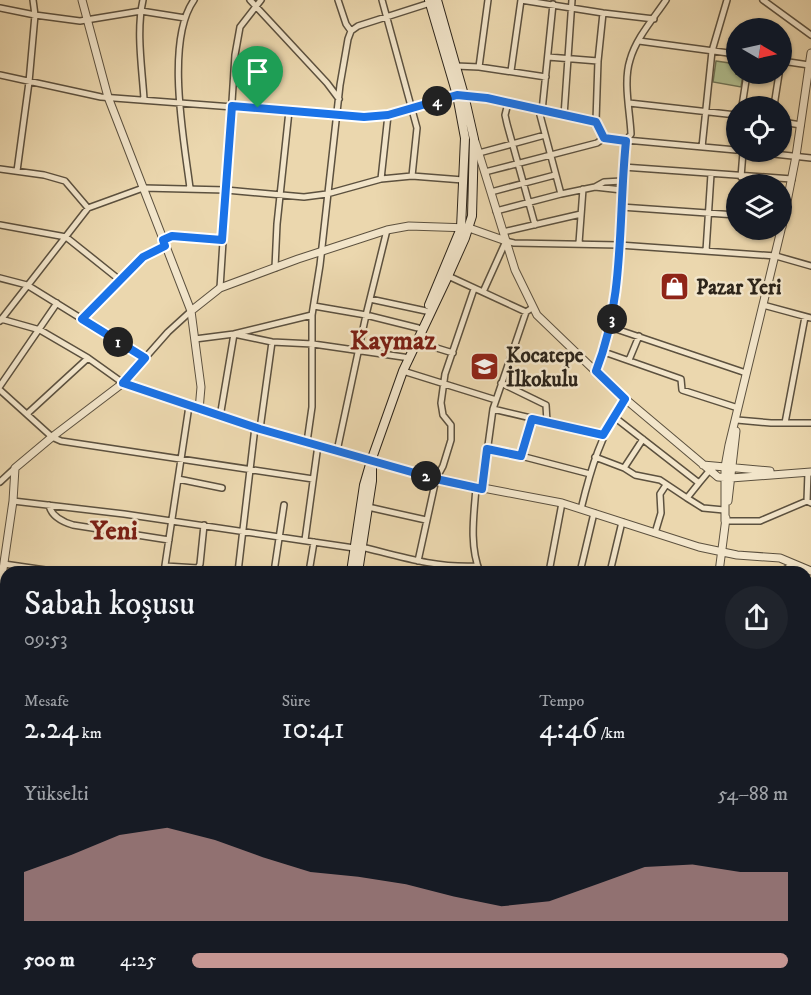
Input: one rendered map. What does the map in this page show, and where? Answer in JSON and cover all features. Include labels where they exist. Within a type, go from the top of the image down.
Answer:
[{"type":"main road","points":[[433,1],[456,66],[465,138],[463,180],[465,228]]},
{"type":"main road","points":[[408,357],[417,342],[472,216],[474,139],[433,1]]},
{"type":"main road","points":[[358,566],[364,485],[371,460],[418,328],[445,275]]},
{"type":"main road","points":[[353,566],[368,507],[372,481],[371,460]]},
{"type":"street","points":[[16,171],[29,82],[35,15],[33,0]]},
{"type":"street","points":[[82,0],[108,97],[191,311],[201,387],[199,410]]},
{"type":"street","points":[[143,0],[141,11],[144,99]]},
{"type":"street","points":[[190,188],[179,102],[181,41],[185,18],[194,0]]},
{"type":"street","points":[[250,0],[340,100]]},
{"type":"street","points":[[220,288],[235,55],[240,27],[261,0]]},
{"type":"street","points":[[338,0],[346,24],[351,31]]},
{"type":"street","points":[[382,0],[417,128],[412,176]]},
{"type":"street","points":[[479,67],[488,0]]},
{"type":"street","points":[[511,71],[521,0],[603,13],[654,18]]},
{"type":"street","points":[[564,116],[572,0]]},
{"type":"street","points":[[596,371],[604,352],[614,311],[623,167],[626,141],[631,134],[627,74],[630,59],[639,41],[666,0]]},
{"type":"street","points":[[702,147],[712,51],[727,0]]},
{"type":"street","points":[[763,0],[811,35]]},
{"type":"street","points":[[307,442],[312,407],[312,315],[348,39],[351,31],[358,26],[433,1]]},
{"type":"street","points":[[553,4],[540,115],[561,194]]},
{"type":"street","points":[[0,8],[80,21],[141,11],[185,18]]},
{"type":"street","points":[[603,13],[598,61],[596,122],[604,138]]},
{"type":"street","points":[[639,41],[726,53]]},
{"type":"street","points":[[792,179],[811,53]]},
{"type":"street","points":[[548,57],[598,61]]},
{"type":"street","points":[[792,62],[809,65]]},
{"type":"street","points":[[456,66],[546,77]]},
{"type":"street","points":[[0,75],[87,95],[364,117],[388,115],[460,95],[596,122]]},
{"type":"street","points":[[508,103],[506,115],[535,225]]},
{"type":"street","points":[[629,103],[726,113]]},
{"type":"street","points":[[275,268],[276,238],[290,111]]},
{"type":"street","points":[[381,179],[388,115]]},
{"type":"street","points":[[792,124],[801,125]]},
{"type":"street","points":[[479,153],[545,135]]},
{"type":"street","points":[[485,172],[597,143],[604,138],[726,149]]},
{"type":"street","points":[[474,139],[529,310],[501,383],[494,409],[473,529],[479,566]]},
{"type":"street","points":[[792,156],[811,158]]},
{"type":"street","points":[[623,167],[726,176]]},
{"type":"street","points":[[0,169],[44,175],[65,182],[88,208]]},
{"type":"street","points":[[705,251],[711,174]]},
{"type":"street","points":[[491,192],[555,175]]},
{"type":"street","points":[[463,180],[412,176],[381,179],[304,198],[226,190],[143,188],[88,208],[1,320],[40,330],[88,358],[123,383],[220,417],[436,479],[562,503],[722,553],[780,558],[797,566]]},
{"type":"street","points":[[496,211],[604,183],[622,181]]},
{"type":"street","points":[[595,187],[622,190]]},
{"type":"street","points":[[579,243],[583,189]]},
{"type":"street","points":[[621,207],[726,213]]},
{"type":"street","points":[[503,232],[581,214]]},
{"type":"street","points":[[0,225],[66,237],[121,281]]},
{"type":"street","points":[[0,482],[52,437],[123,383],[168,332],[220,288],[387,230],[409,226],[465,228],[514,243],[579,243],[776,256],[811,266]]},
{"type":"street","points":[[338,451],[366,315],[387,230]]},
{"type":"street","points":[[82,319],[143,257],[172,236],[222,240]]},
{"type":"street","points":[[719,566],[729,467],[738,408],[779,240]]},
{"type":"street","points":[[483,292],[506,241]]},
{"type":"street","points":[[445,275],[537,315],[625,399],[718,477],[786,472]]},
{"type":"street","points":[[0,278],[27,285],[145,358]]},
{"type":"street","points":[[418,561],[436,479],[448,454],[451,440],[451,425],[443,415],[441,403],[444,383],[474,289]]},
{"type":"street","points":[[370,299],[426,312]]},
{"type":"street","points":[[57,303],[0,388],[52,437],[61,441],[313,479]]},
{"type":"street","points":[[763,305],[808,317],[785,423]]},
{"type":"street","points":[[314,306],[366,315],[418,328]]},
{"type":"street","points":[[195,339],[234,334],[312,315]]},
{"type":"street","points":[[610,327],[746,373]]},
{"type":"street","points":[[234,334],[272,342],[313,344],[408,357]]},
{"type":"street","points":[[220,417],[234,334]]},
{"type":"street","points":[[629,360],[639,336]]},
{"type":"street","points":[[239,566],[250,468],[272,342]]},
{"type":"street","points":[[417,342],[453,353]]},
{"type":"street","points":[[604,352],[681,379],[682,390],[738,408]]},
{"type":"street","points":[[27,414],[88,358]]},
{"type":"street","points":[[403,371],[496,400]]},
{"type":"street","points":[[501,383],[546,405],[547,422]]},
{"type":"street","points":[[581,509],[603,435],[625,399]]},
{"type":"street","points":[[164,566],[189,406]]},
{"type":"street","points":[[729,467],[738,408]]},
{"type":"street","points":[[494,409],[603,435]]},
{"type":"street","points":[[613,416],[699,483]]},
{"type":"street","points":[[521,456],[532,419]]},
{"type":"street","points":[[737,420],[811,423]]},
{"type":"street","points":[[624,468],[643,439]]},
{"type":"street","points":[[305,540],[318,445]]},
{"type":"street","points":[[487,449],[590,474]]},
{"type":"street","points":[[596,458],[624,468],[635,475],[660,480],[703,508],[724,510]]},
{"type":"street","points":[[703,465],[809,472],[809,502],[760,521],[725,521]]},
{"type":"street","points":[[15,468],[4,564],[18,566]]},
{"type":"street","points":[[687,498],[710,471]]},
{"type":"street","points":[[725,521],[728,478]]},
{"type":"street","points":[[178,479],[222,488]]},
{"type":"street","points":[[655,533],[661,513],[660,494],[666,485]]},
{"type":"street","points":[[13,501],[204,525],[358,548],[418,561],[429,566]]},
{"type":"street","points":[[550,566],[562,503]]},
{"type":"street","points":[[49,505],[54,514],[63,522],[73,525],[168,540]]},
{"type":"street","points":[[275,566],[284,505]]},
{"type":"street","points":[[368,507],[426,520]]},
{"type":"street","points":[[581,566],[594,513]]},
{"type":"street","points":[[611,566],[622,522]]},
{"type":"street","points":[[199,566],[204,525]]},
{"type":"street","points":[[310,566],[314,542]]},
{"type":"green space","points":[[716,61],[726,62],[726,84],[741,84],[741,87],[713,82]]},
{"type":"place","name":"Pazar Yeri","points":[[675,287]]},
{"type":"place","name":"Kocatepe İlkokulu","points":[[485,367]]},
{"type":"district","name":"Kaymaz","points":[[393,340]]},
{"type":"district","name":"Yeni","points":[[114,530]]},
{"type":"route","points":[[464,95],[596,122],[604,138],[626,141],[614,311],[604,352],[596,371],[625,399],[603,435],[532,419],[521,456],[487,449],[482,489],[436,479],[260,429],[123,383],[145,358],[82,319],[143,257],[165,246],[163,240],[172,236],[222,240],[232,106],[258,108],[364,117],[388,115],[464,95]]}]
